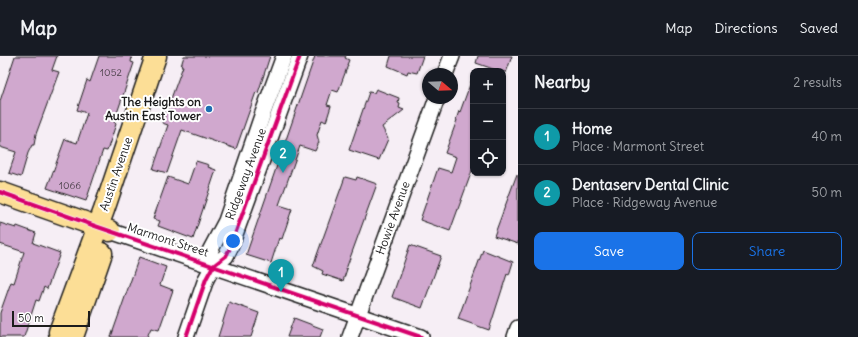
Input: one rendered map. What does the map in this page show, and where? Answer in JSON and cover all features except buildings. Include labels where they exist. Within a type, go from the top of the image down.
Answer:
[{"type":"main road","name":"Austin Avenue","points":[[73,337],[156,56]]},
{"type":"main road","name":"Austin Avenue","points":[[60,337],[59,332],[104,229],[170,56]]},
{"type":"main road","name":"Marmont Street","points":[[0,192],[104,229]]},
{"type":"street","name":"Ridgeway Avenue","points":[[214,266],[210,251],[226,221],[284,56]]},
{"type":"street","name":"Ridgeway Avenue","points":[[186,337],[206,279],[214,266],[226,256],[230,248],[300,56]]},
{"type":"street","points":[[447,68],[452,56]]},
{"type":"street","name":"Howie Avenue","points":[[350,337],[434,104]]},
{"type":"street","name":"Marmont Street","points":[[104,229],[421,337]]},
{"type":"street","points":[[515,337],[518,328]]},
{"type":"cycle path","points":[[186,337],[206,279],[213,266],[226,256],[230,248],[300,56]]},
{"type":"cycle path","points":[[0,192],[421,337]]},
{"type":"place","name":"The Heights on Austin East Tower","points":[[209,109]]},
{"type":"place","name":"Dentaserv Dental Clinic","points":[[283,173]]},
{"type":"place","name":"Home","points":[[281,292]]}]
